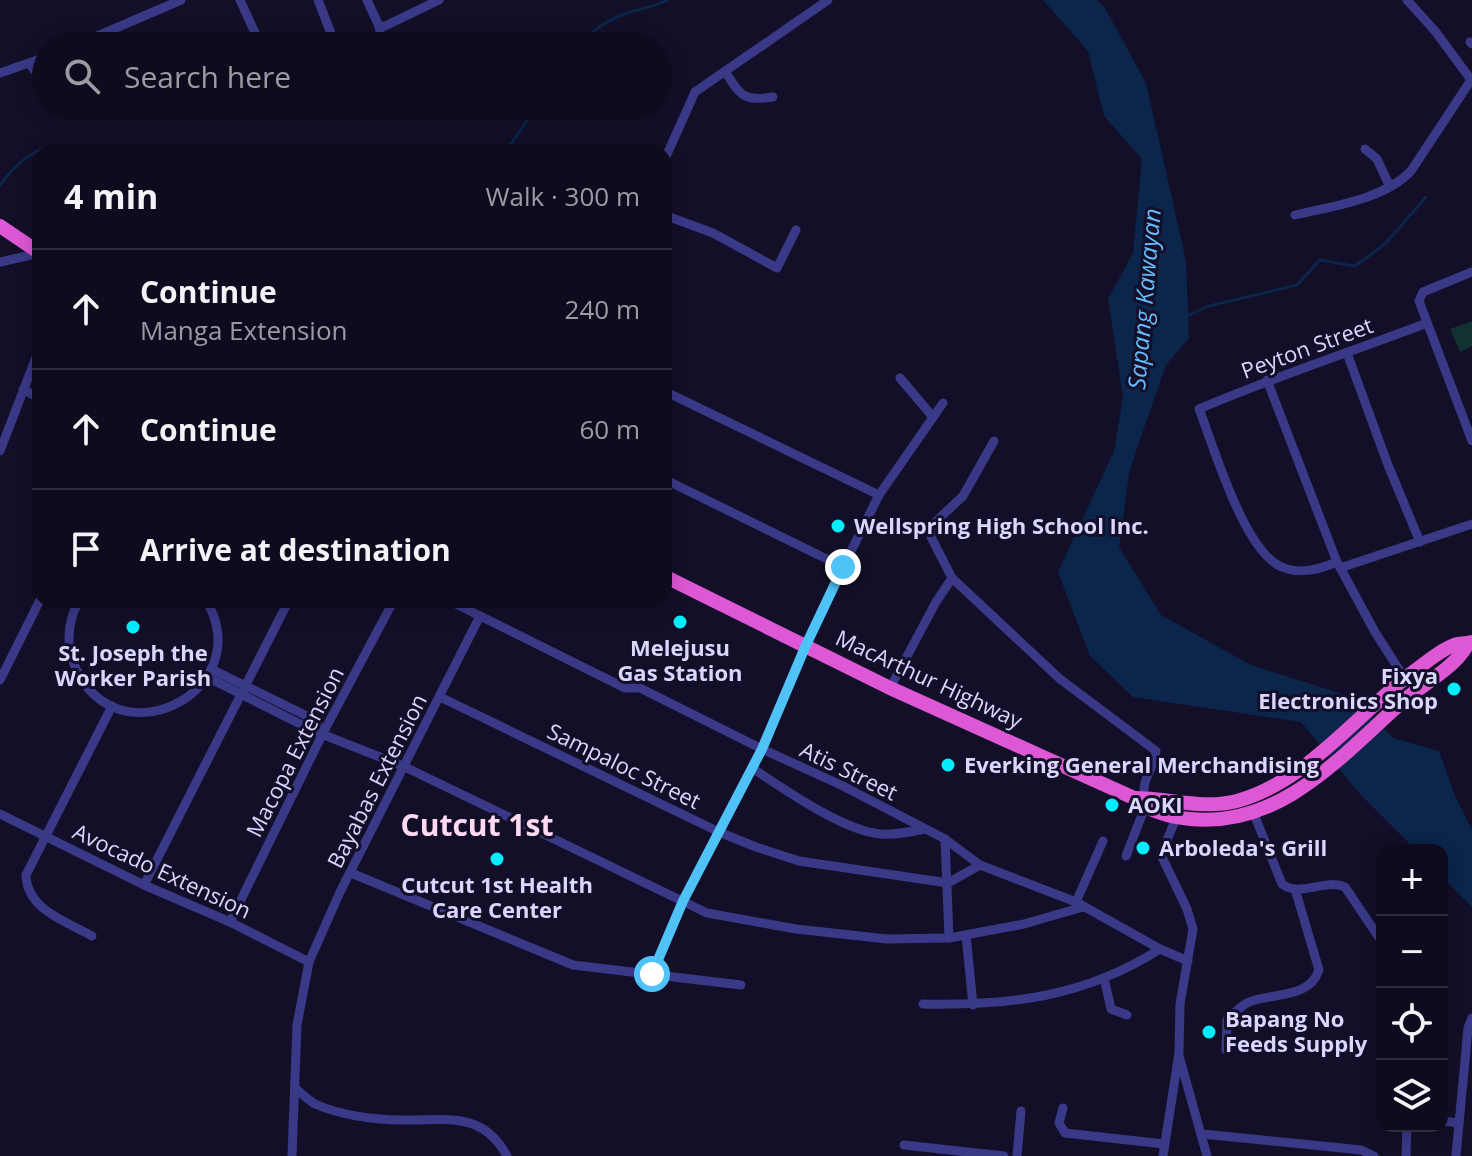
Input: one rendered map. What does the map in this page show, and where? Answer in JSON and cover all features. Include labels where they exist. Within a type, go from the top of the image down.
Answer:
[{"type":"highway","points":[[0,226],[32,248]]},
{"type":"highway","name":"MacArthur Highway","points":[[672,580],[890,688],[1176,818],[1205,821],[1254,814],[1303,789],[1405,699],[1462,656],[1470,642]]},
{"type":"highway","name":"MacArthur Highway","points":[[1142,801],[1202,805],[1236,801],[1292,776],[1399,683],[1453,645],[1470,642]]},
{"type":"street","points":[[104,32],[167,3],[181,0]]},
{"type":"street","points":[[240,0],[255,32]]},
{"type":"street","points":[[318,0],[331,32]]},
{"type":"street","points":[[367,0],[380,32]]},
{"type":"street","points":[[379,26],[439,0]]},
{"type":"street","points":[[672,144],[695,92],[828,0]]},
{"type":"street","points":[[1295,215],[1390,187],[1411,171],[1472,80],[1407,0]]},
{"type":"street","points":[[0,73],[32,62]]},
{"type":"street","points":[[29,63],[32,67]]},
{"type":"street","points":[[725,71],[745,97],[751,100],[773,97]]},
{"type":"street","points":[[1365,149],[1377,159],[1390,187]]},
{"type":"street","points":[[672,218],[713,233],[777,268],[796,230]]},
{"type":"street","points":[[0,262],[32,255]]},
{"type":"street","points":[[1472,272],[1423,292],[1419,301],[1472,441]]},
{"type":"street","name":"Peyton Street","points":[[1339,565],[1296,570],[1283,568],[1264,554],[1252,539],[1240,513],[1199,409],[1267,380],[1427,323]]},
{"type":"street","points":[[1347,353],[1420,542]]},
{"type":"street","points":[[0,451],[32,367]]},
{"type":"street","points":[[900,378],[933,417]]},
{"type":"street","points":[[1267,380],[1339,565],[1399,683]]},
{"type":"street","points":[[23,389],[32,394]]},
{"type":"street","points":[[672,395],[879,495]]},
{"type":"street","points":[[652,974],[683,901],[762,749],[806,645],[879,495],[943,403]]},
{"type":"street","points":[[994,441],[963,496],[930,527],[931,537],[952,578],[1060,679],[1156,751],[1144,780],[1142,801],[1126,856]]},
{"type":"street","points":[[672,483],[843,567]]},
{"type":"street","points":[[1339,565],[1472,524]]},
{"type":"street","points":[[890,688],[952,578]]},
{"type":"street","points":[[0,680],[36,608]]},
{"type":"street","points":[[76,608],[69,628],[70,652],[78,674],[92,693],[112,706],[133,713],[155,713],[176,706],[194,694],[209,673],[217,647],[216,624],[209,608]]},
{"type":"street","points":[[144,885],[285,608]]},
{"type":"street","name":"Macopa Extension","points":[[230,922],[323,733],[390,608]]},
{"type":"street","name":"Atis Street","points":[[464,608],[625,688],[640,688],[841,785],[945,839],[980,865],[1080,904],[1160,949],[1188,961]]},
{"type":"street","name":"Bayabas Extension","points":[[292,1156],[297,1025],[309,962],[480,616]]},
{"type":"street","points":[[209,673],[315,720],[323,733],[405,767],[707,913],[796,929],[887,939],[966,935],[1024,924],[1080,904],[1103,841]]},
{"type":"street","name":"Sampaloc Street","points":[[440,697],[756,847],[799,861],[948,883]]},
{"type":"street","points":[[92,936],[38,906],[31,895],[26,875],[112,706]]},
{"type":"street","points":[[752,768],[838,819],[877,834],[924,829]]},
{"type":"street","name":"Avocado Extension","points":[[0,814],[309,962]]},
{"type":"street","points":[[1254,814],[1282,884],[1295,889],[1337,883],[1345,887],[1376,933]]},
{"type":"street","points":[[1163,1156],[1179,1053],[1180,1004],[1193,929],[1187,909],[1161,855],[1176,818]]},
{"type":"street","points":[[945,839],[949,938]]},
{"type":"street","points":[[948,883],[980,865]]},
{"type":"street","points":[[351,873],[573,965],[741,985]]},
{"type":"street","points":[[1226,1050],[1227,1020],[1236,1012],[1247,1004],[1297,992],[1316,980],[1319,970],[1295,889]]},
{"type":"street","points":[[966,935],[973,1005]]},
{"type":"street","points":[[923,1004],[1012,1003],[1051,995],[1133,966],[1160,949]]},
{"type":"street","points":[[1104,978],[1111,1009],[1127,1015]]},
{"type":"street","points":[[1456,1156],[1468,1028],[1472,1018]]},
{"type":"street","points":[[1179,1053],[1207,1156]]},
{"type":"street","points":[[295,1088],[314,1103]]},
{"type":"street","points":[[294,1106],[314,1103],[367,1117],[402,1120],[441,1118],[478,1125],[490,1132],[507,1156]]},
{"type":"street","points":[[1063,1108],[1059,1123],[1065,1133],[1164,1144]]},
{"type":"street","points":[[1017,1156],[1021,1111]]},
{"type":"street","points":[[1448,1122],[1459,1123]]},
{"type":"street","points":[[1406,1156],[1407,1132]]},
{"type":"street","points":[[1202,1134],[1361,1150],[1374,1156]]},
{"type":"street","points":[[904,1145],[1004,1156]]},
{"type":"green space","points":[[1472,321],[1472,346],[1460,352],[1450,329]]},
{"type":"water","name":"Sapang Kawayan","points":[[1043,0],[1097,0],[1105,8],[1146,83],[1186,261],[1189,338],[1166,365],[1137,448],[1129,474],[1119,547],[1161,615],[1251,665],[1355,698],[1393,738],[1439,751],[1456,798],[1472,830],[1472,907],[1448,883],[1448,844],[1410,844],[1359,793],[1301,722],[1133,697],[1090,656],[1058,572],[1114,451],[1123,397],[1108,299],[1133,253],[1142,159],[1104,116],[1088,51]]},
{"type":"waterway","points":[[593,32],[610,20],[667,0]]},
{"type":"waterway","points":[[511,144],[527,120]]},
{"type":"waterway","points":[[0,185],[32,155]]},
{"type":"waterway","points":[[1187,316],[1209,306],[1297,285],[1320,260],[1355,266],[1385,244],[1426,197]]},
{"type":"place","name":"Wellspring High School Inc.","points":[[838,526]]},
{"type":"place","name":"Melejusu Gas Station","points":[[680,622]]},
{"type":"place","name":"St. Joseph the Worker Parish","points":[[133,627]]},
{"type":"place","name":"Fixya Electronics Shop","points":[[1454,689]]},
{"type":"place","name":"Everking General Merchandising","points":[[948,765]]},
{"type":"place","name":"AOKI","points":[[1112,805]]},
{"type":"place","name":"Arboleda's Grill","points":[[1143,848]]},
{"type":"place","name":"Cutcut 1st Health Care Center","points":[[497,859]]},
{"type":"place","name":"Bapang No Feeds Supply","points":[[1209,1032]]},
{"type":"district","name":"Cutcut 1st","points":[[477,826]]},
{"type":"route","points":[[652,974],[683,901],[762,749],[843,567]]}]
